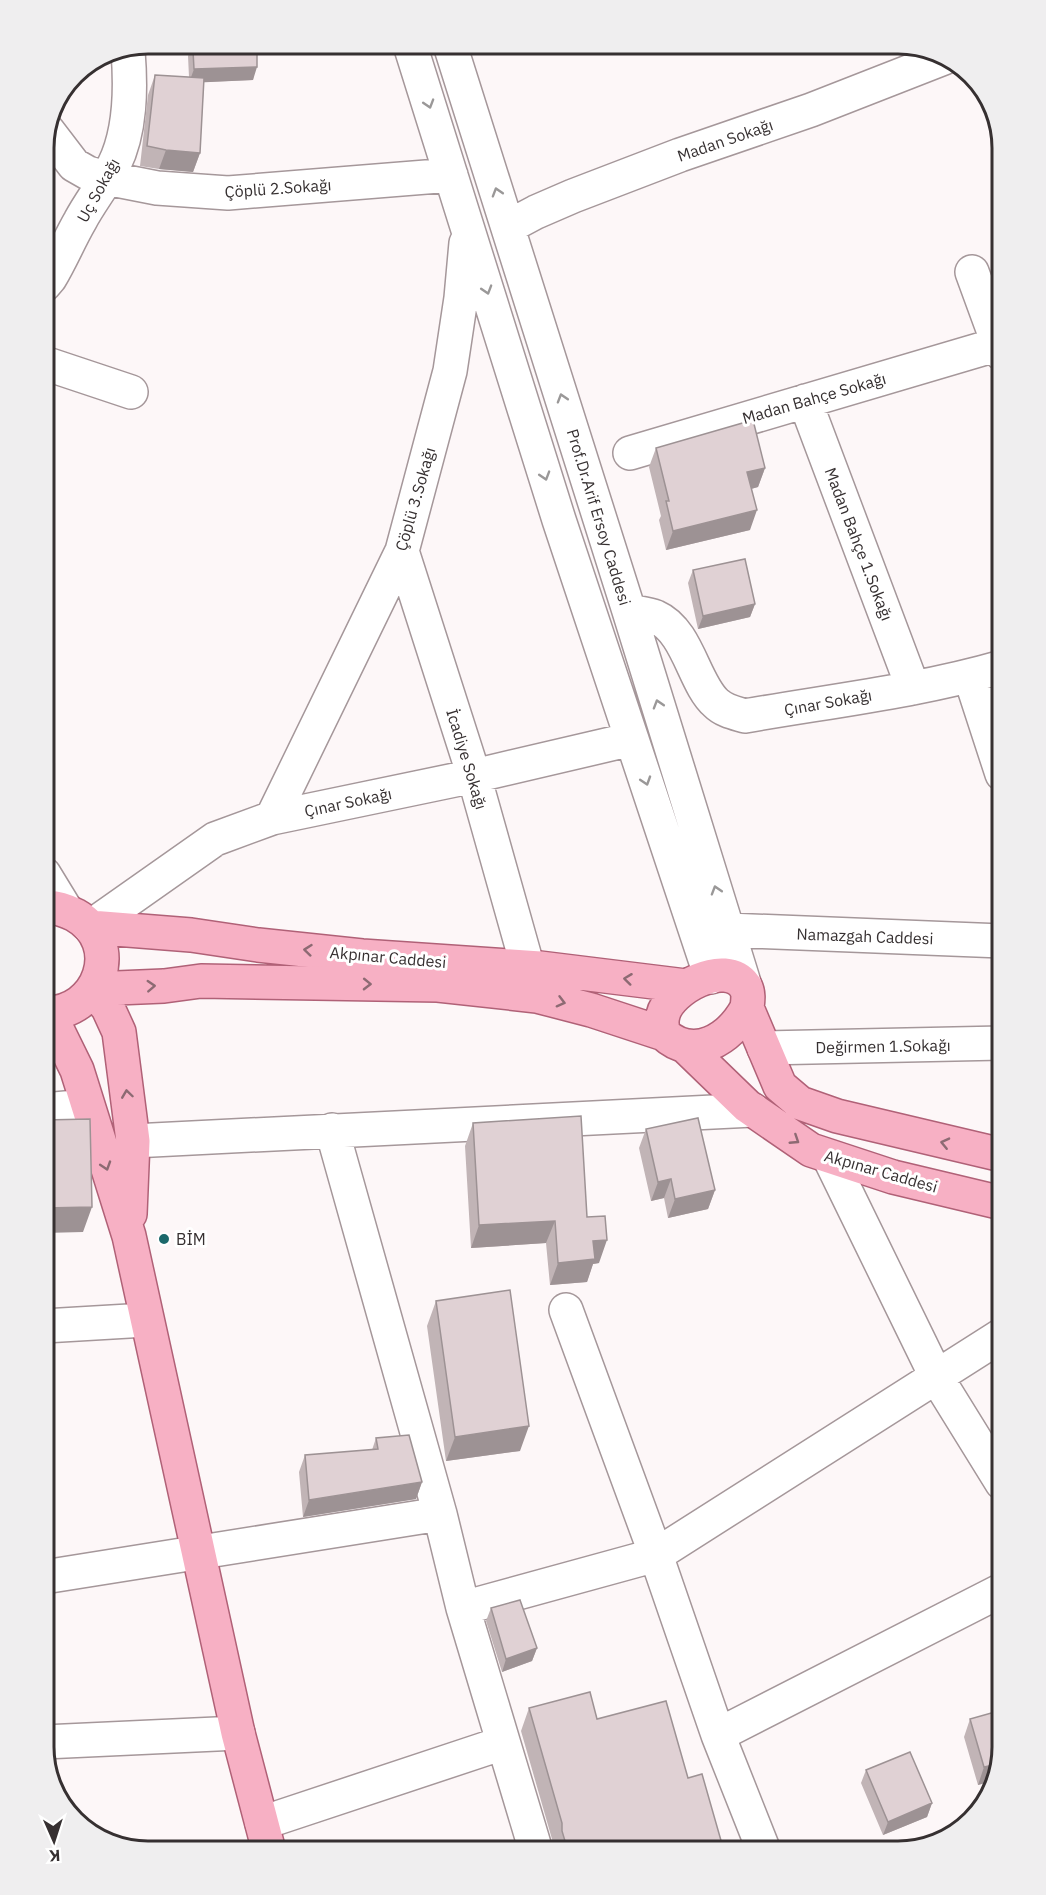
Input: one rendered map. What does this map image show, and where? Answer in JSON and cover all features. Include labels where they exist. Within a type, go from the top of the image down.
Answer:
[{"type":"main road","name":"Akpınar Caddesi","points":[[66,915],[258,945],[362,956],[699,981]]},
{"type":"main road","points":[[54,1014],[72,1008],[86,998],[96,984],[101,967],[100,949],[66,915]]},
{"type":"main road","points":[[746,997],[742,1018],[716,1041],[699,1047],[676,1041],[663,1014],[669,1002],[680,990],[699,981],[726,975],[738,979],[746,997],[764,1048],[780,1086],[800,1103],[837,1116],[992,1153]]},
{"type":"main road","name":"Akpınar Caddesi","points":[[93,989],[164,986],[201,981],[438,985],[537,996],[591,1010],[676,1041],[753,1110],[811,1150],[893,1177],[992,1201]]},
{"type":"main road","points":[[93,989],[108,1008],[119,1032],[133,1141],[129,1236]]},
{"type":"main road","points":[[54,1028],[76,1070],[129,1236],[238,1733],[265,1837]]},
{"type":"street","points":[[413,54],[559,520],[632,739],[699,981]]},
{"type":"street","name":"Prof.Dr.Arif Ersoy Caddesi","points":[[453,54],[629,611],[728,930],[746,997]]},
{"type":"street","name":"Uç Sokağı","points":[[54,270],[80,220],[115,163],[124,139],[129,106],[128,56]]},
{"type":"street","name":"Madan Sokağı","points":[[508,227],[536,212],[584,192],[681,155],[811,110],[935,62]]},
{"type":"street","name":"Çöplü 2.Sokağı","points":[[54,139],[74,165],[88,172],[157,188],[228,193],[451,175]]},
{"type":"street","name":"Çöplü 3.Sokağı","points":[[272,818],[402,551],[450,371],[461,298],[467,227]]},
{"type":"street","name":"Madan Bahçe Sokağı","points":[[972,272],[992,325]]},
{"type":"street","name":"Madan Bahçe Sokağı","points":[[630,453],[805,401],[992,351]]},
{"type":"street","points":[[54,366],[131,392]]},
{"type":"street","name":"Madan Bahçe 1.Sokağı","points":[[805,401],[913,688]]},
{"type":"street","name":"İcadiye Sokağı","points":[[402,551],[474,776],[528,968]]},
{"type":"street","name":"Çınar Sokağı","points":[[629,611],[657,618],[668,626],[682,643],[715,703],[729,712],[746,716],[913,688],[992,670]]},
{"type":"street","points":[[970,676],[992,743]]},
{"type":"street","name":"Çınar Sokağı","points":[[66,915],[215,839],[272,818],[474,776],[632,739]]},
{"type":"street","points":[[54,893],[66,915]]},
{"type":"street","name":"Namazgah Caddesi","points":[[728,930],[992,941]]},
{"type":"street","name":"Değirmen 1.Sokağı","points":[[764,1048],[992,1043]]},
{"type":"street","points":[[54,1109],[87,1106]]},
{"type":"street","points":[[133,1141],[753,1110]]},
{"type":"street","points":[[332,1130],[440,1514],[463,1608],[533,1841]]},
{"type":"street","points":[[829,1157],[937,1377],[992,1468]]},
{"type":"street","points":[[566,1310],[656,1555],[718,1736],[760,1841]]},
{"type":"street","points":[[54,1325],[146,1320]]},
{"type":"street","points":[[463,1608],[656,1555],[992,1341]]},
{"type":"street","points":[[54,1576],[440,1514]]},
{"type":"street","points":[[718,1736],[992,1595]]},
{"type":"street","points":[[54,1742],[238,1733]]},
{"type":"street","points":[[265,1837],[503,1743]]},
{"type":"building","points":[[193,54],[257,54],[257,67],[194,69]]},
{"type":"building","points":[[155,75],[204,78],[200,153],[147,146]]},
{"type":"building","points":[[753,420],[765,468],[747,472],[757,510],[673,531],[666,501],[669,501],[656,448]]},
{"type":"building","points":[[745,559],[755,604],[703,616],[693,570]]},
{"type":"building","points":[[581,1116],[587,1217],[605,1216],[607,1240],[593,1241],[595,1259],[558,1263],[555,1221],[479,1225],[473,1123]]},
{"type":"building","points":[[698,1118],[715,1190],[675,1199],[671,1179],[658,1182],[646,1129]]},
{"type":"building","points":[[90,1119],[92,1207],[54,1208],[54,1120]]},
{"type":"building","points":[[510,1290],[529,1426],[455,1437],[436,1301]]},
{"type":"building","points":[[409,1435],[422,1482],[309,1500],[305,1455],[378,1449],[376,1438]]},
{"type":"building","points":[[520,1600],[537,1648],[506,1659],[491,1608]]},
{"type":"building","points":[[590,1692],[597,1719],[666,1701],[688,1778],[702,1774],[721,1841],[565,1841],[562,1823],[529,1708]]},
{"type":"building","points":[[992,1713],[990,1766],[984,1767],[970,1719]]},
{"type":"building","points":[[910,1752],[932,1803],[888,1822],[866,1770]]},
{"type":"place","name":"BİM","points":[[164,1239]]}]
